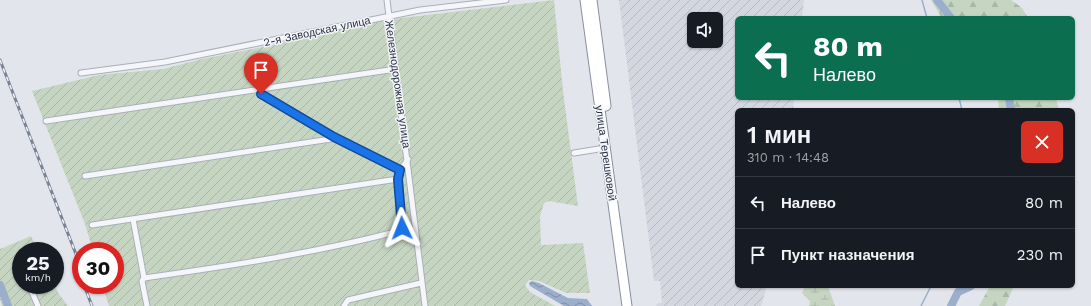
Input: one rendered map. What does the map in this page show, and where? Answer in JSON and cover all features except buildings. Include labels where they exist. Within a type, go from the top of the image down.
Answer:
[{"type":"highway","name":"улица Терешковой","points":[[585,0],[627,306]]},
{"type":"highway","name":"улица Терешковой","points":[[592,0],[632,306]]},
{"type":"street","name":"Железнодорожная улица","points":[[387,0],[408,159],[421,283],[425,306]]},
{"type":"street","name":"2-я Заводская улица","points":[[81,73],[165,62],[420,10],[506,0]]},
{"type":"street","points":[[46,121],[396,69]]},
{"type":"street","points":[[258,90],[334,137],[400,170]]},
{"type":"street","points":[[85,176],[315,142],[334,137]]},
{"type":"street","points":[[574,153],[605,148]]},
{"type":"street","points":[[144,278],[236,265],[345,246],[399,231],[403,224],[398,179],[400,170],[408,159]]},
{"type":"street","points":[[92,225],[398,179]]},
{"type":"street","points":[[133,219],[144,278],[142,281],[147,306]]},
{"type":"street","points":[[344,306],[348,300],[421,283]]},
{"type":"street","points":[[33,294],[38,306]]},
{"type":"shaded area","points":[[619,0],[804,0],[802,16],[735,16],[735,100],[794,100],[793,108],[735,108],[735,288],[766,288],[761,306],[656,306],[658,303],[662,303],[660,281],[654,281]]},
{"type":"green space","points":[[554,0],[563,91],[578,206],[549,201],[544,203],[540,216],[541,245],[583,243],[590,293],[566,293],[539,281],[529,280],[525,285],[530,292],[555,306],[109,306],[105,294],[124,294],[124,242],[90,242],[85,224],[32,91],[99,75],[163,69],[202,59],[385,20]]},
{"type":"green space","points":[[931,0],[1011,0],[1022,8],[1027,16],[941,16]]},
{"type":"green space","points":[[998,100],[1056,100],[1058,108],[999,108]]},
{"type":"green space","points":[[31,236],[34,242],[17,242]]},
{"type":"green space","points":[[12,244],[12,294],[59,294],[68,306],[2,306],[0,300],[0,249]]},
{"type":"green space","points":[[804,288],[829,288],[835,306],[809,306],[810,301],[802,293]]},
{"type":"green space","points":[[989,288],[1013,288],[1005,306],[979,306]]},
{"type":"water","points":[[532,281],[568,298],[587,299],[592,306],[564,306],[530,286],[529,283]]},
{"type":"waterway","points":[[922,0],[926,16]]},
{"type":"waterway","points":[[937,0],[949,16]]},
{"type":"waterway","points":[[960,100],[962,108]]},
{"type":"waterway","points":[[1009,100],[1011,108]]},
{"type":"waterway","points":[[0,285],[8,306]]},
{"type":"waterway","points":[[921,306],[930,288]]},
{"type":"waterway","points":[[951,306],[958,292],[967,288]]},
{"type":"railway","points":[[0,60],[72,244]]},
{"type":"railway","points":[[87,294],[92,306]]},
{"type":"route","points":[[261,94],[334,137],[400,170],[398,179],[403,224],[402,228]]}]
